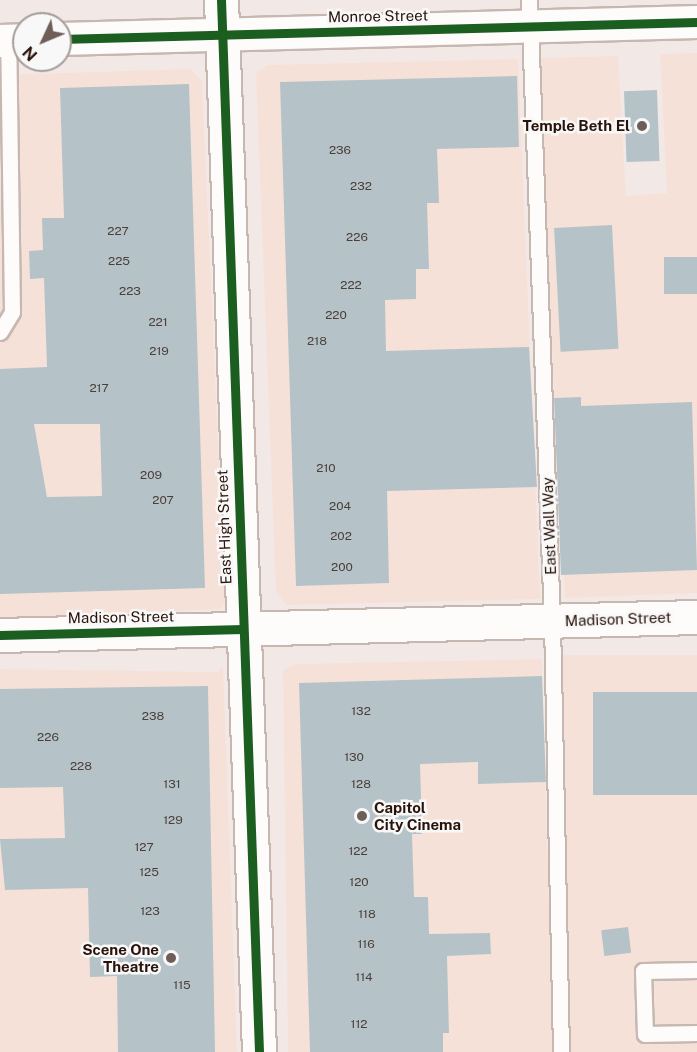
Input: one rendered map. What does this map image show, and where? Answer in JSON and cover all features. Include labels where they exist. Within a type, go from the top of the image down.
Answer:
[{"type":"main road","name":"East High Street","points":[[221,0],[259,1052]]},
{"type":"main road","name":"Madison Street","points":[[0,635],[697,617]]},
{"type":"street","name":"Monroe Street","points":[[72,39],[221,35],[529,14],[697,22]]},
{"type":"lane","name":"East Wall Way","points":[[529,14],[552,621],[561,1052]]},
{"type":"lane","points":[[0,332],[12,312],[11,41]]},
{"type":"lane","points":[[697,970],[643,971],[645,1034],[697,1033]]},
{"type":"shaded area","points":[[697,53],[697,593],[565,598],[537,58],[618,56],[626,196],[667,193],[660,54]]},
{"type":"shaded area","points":[[518,59],[540,599],[286,605],[276,592],[256,74],[267,65]]},
{"type":"shaded area","points":[[191,69],[202,81],[225,603],[220,609],[0,620],[0,75]]},
{"type":"shaded area","points":[[560,655],[697,655],[697,1052],[560,1052]]},
{"type":"shaded area","points":[[542,659],[553,1052],[288,1052],[283,670],[296,664]]},
{"type":"shaded area","points":[[223,666],[237,1052],[0,1052],[0,669],[217,672]]},
{"type":"building","points":[[517,76],[519,147],[437,149],[439,203],[427,203],[429,269],[416,269],[416,299],[385,300],[386,351],[529,347],[537,487],[387,491],[389,583],[296,586],[280,82]]},
{"type":"building","points":[[189,84],[205,588],[0,594],[0,369],[47,367],[44,278],[30,279],[29,251],[43,250],[42,218],[64,218],[60,88]],"holes":[[[34,424],[100,424],[102,496],[47,497]]]},
{"type":"building","name":"Temple Beth El","points":[[657,90],[659,161],[626,162],[624,91]]},
{"type":"building","points":[[612,225],[618,349],[561,352],[554,228]]},
{"type":"building","points":[[664,257],[697,257],[697,294],[664,294]]},
{"type":"building","points":[[581,397],[581,406],[692,402],[697,570],[561,575],[554,398]]},
{"type":"building","points":[[542,676],[546,782],[478,784],[478,762],[420,764],[422,834],[412,834],[414,897],[428,897],[429,934],[490,933],[491,954],[447,956],[449,1033],[443,1033],[443,1052],[310,1052],[299,683]]},
{"type":"building","points":[[208,686],[215,1052],[118,1052],[117,976],[90,977],[88,888],[5,890],[0,839],[65,838],[63,787],[0,788],[0,689]]},
{"type":"building","points":[[593,692],[697,692],[697,795],[593,795]]},
{"type":"building","points":[[628,927],[631,953],[604,956],[601,930]]},
{"type":"cycle path","points":[[221,0],[259,1052]]},
{"type":"cycle path","points":[[72,39],[697,22]]},
{"type":"cycle path","points":[[0,635],[243,629]]},
{"type":"place","name":"Temple Beth El","points":[[642,126]]},
{"type":"place","name":"Capitol City Cinema","points":[[362,816]]},
{"type":"place","name":"Scene One Theatre","points":[[171,958]]}]
